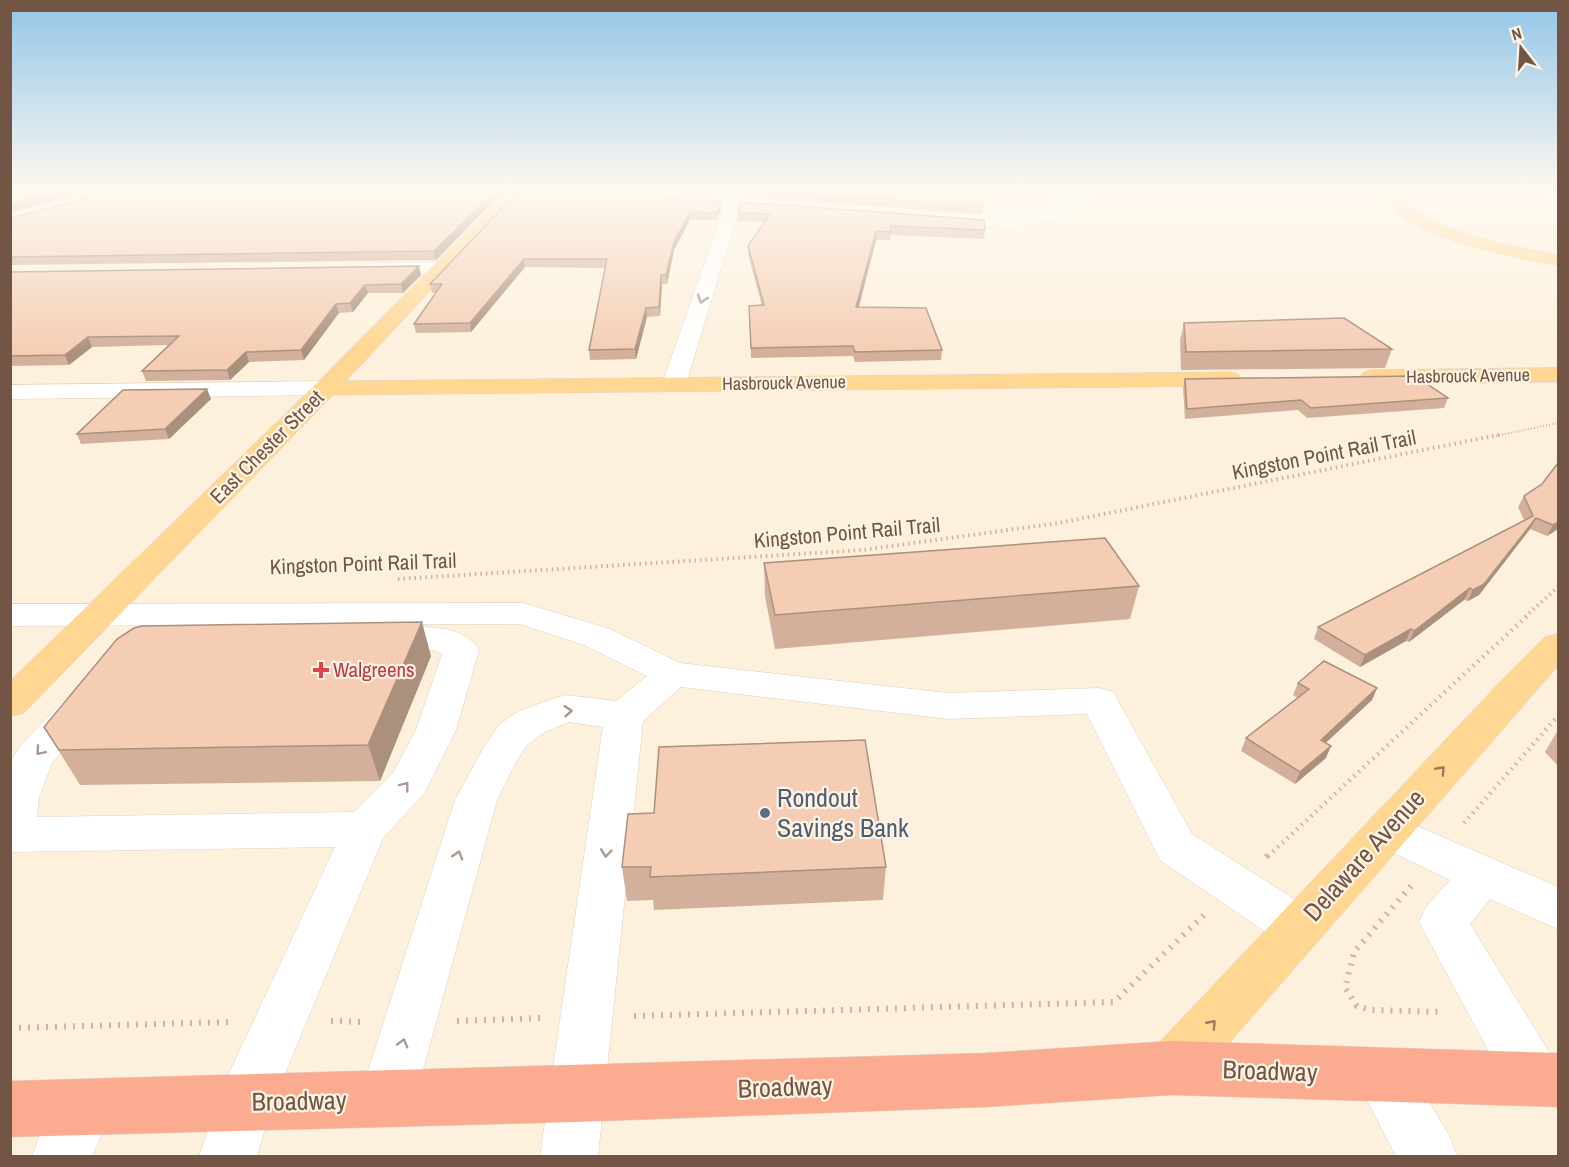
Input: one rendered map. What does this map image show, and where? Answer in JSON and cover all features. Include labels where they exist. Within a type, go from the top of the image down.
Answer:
[{"type":"highway","name":"Broadway","points":[[10,1109],[986,1080],[1172,1068],[1546,1079]]},
{"type":"main road","name":"East Chester Street","points":[[10,704],[326,388],[464,244]]},
{"type":"main road","points":[[1489,244],[1558,260]]},
{"type":"main road","points":[[1525,244],[1558,252]]},
{"type":"main road","name":"Hasbrouck Avenue","points":[[1354,377],[1558,375]]},
{"type":"main road","name":"Hasbrouck Avenue","points":[[326,388],[1247,378]]},
{"type":"main road","name":"Delaware Avenue","points":[[1172,1068],[1514,690],[1558,645]]},
{"type":"street","points":[[674,384],[720,244]]},
{"type":"street","points":[[354,269],[441,268]]},
{"type":"street","name":"Hasbrouck Avenue","points":[[10,392],[326,388]]},
{"type":"street","points":[[10,615],[523,613],[597,637],[673,674],[948,706],[1100,701],[1176,848],[1299,928]]},
{"type":"street","points":[[146,649],[165,644],[415,638],[441,639],[461,650],[436,730],[408,784],[365,829],[245,1102],[228,1156]]},
{"type":"street","points":[[569,1156],[624,716],[673,674]]},
{"type":"street","points":[[105,680],[34,756],[18,797],[12,834],[365,829]]},
{"type":"street","points":[[387,1099],[476,800],[498,757],[513,735],[531,722],[566,708],[624,716]]},
{"type":"street","points":[[1387,830],[1558,909]]},
{"type":"street","points":[[1483,874],[1443,922],[1546,1079]]},
{"type":"street","points":[[1382,1075],[1428,1156]]},
{"type":"street","points":[[61,1156],[87,1107]]},
{"type":"path","name":"Kingston Point Rail Trail","points":[[386,579],[863,550],[1059,523],[1558,423]]},
{"type":"path","points":[[10,1028],[282,1021],[409,1022],[1114,1002],[1235,886],[1558,586]]},
{"type":"building","points":[[10,244],[441,244],[434,251],[10,257]]},
{"type":"building","points":[[468,244],[673,244],[666,275],[661,275],[659,307],[646,308],[635,349],[589,350],[607,259],[524,259],[470,323],[414,324],[442,284],[430,284]]},
{"type":"building","points":[[872,244],[856,307],[926,308],[942,350],[855,352],[853,346],[751,348],[749,306],[764,305],[748,246]]},
{"type":"building","points":[[419,266],[401,284],[365,285],[350,303],[336,304],[301,350],[246,352],[227,370],[142,371],[179,336],[88,337],[65,355],[10,356],[10,272]]},
{"type":"building","points":[[1344,318],[1392,349],[1186,352],[1184,323]]},
{"type":"building","points":[[1415,376],[1448,398],[1311,408],[1301,400],[1187,409],[1185,379]]},
{"type":"building","points":[[207,389],[165,429],[77,434],[123,390]]},
{"type":"building","points":[[1558,463],[1558,522],[1553,525],[1536,518],[1484,584],[1473,590],[1470,588],[1414,631],[1411,629],[1365,655],[1318,627],[1533,516],[1524,496],[1542,484]]},
{"type":"building","points":[[1105,538],[1139,586],[775,615],[764,563]]},
{"type":"building","name":"Walgreens","points":[[422,622],[368,745],[59,750],[44,727],[117,639],[134,628],[142,626]]},
{"type":"building","points":[[1324,661],[1377,688],[1321,740],[1331,746],[1300,772],[1246,738],[1309,689],[1298,683]]},
{"type":"building","name":"Rondout Savings Bank","points":[[865,740],[886,867],[650,877],[651,867],[622,867],[628,814],[654,813],[659,747]]},
{"type":"place","name":"Walgreens","points":[[321,670]]},
{"type":"place","name":"Rondout Savings Bank","points":[[765,813]]}]
